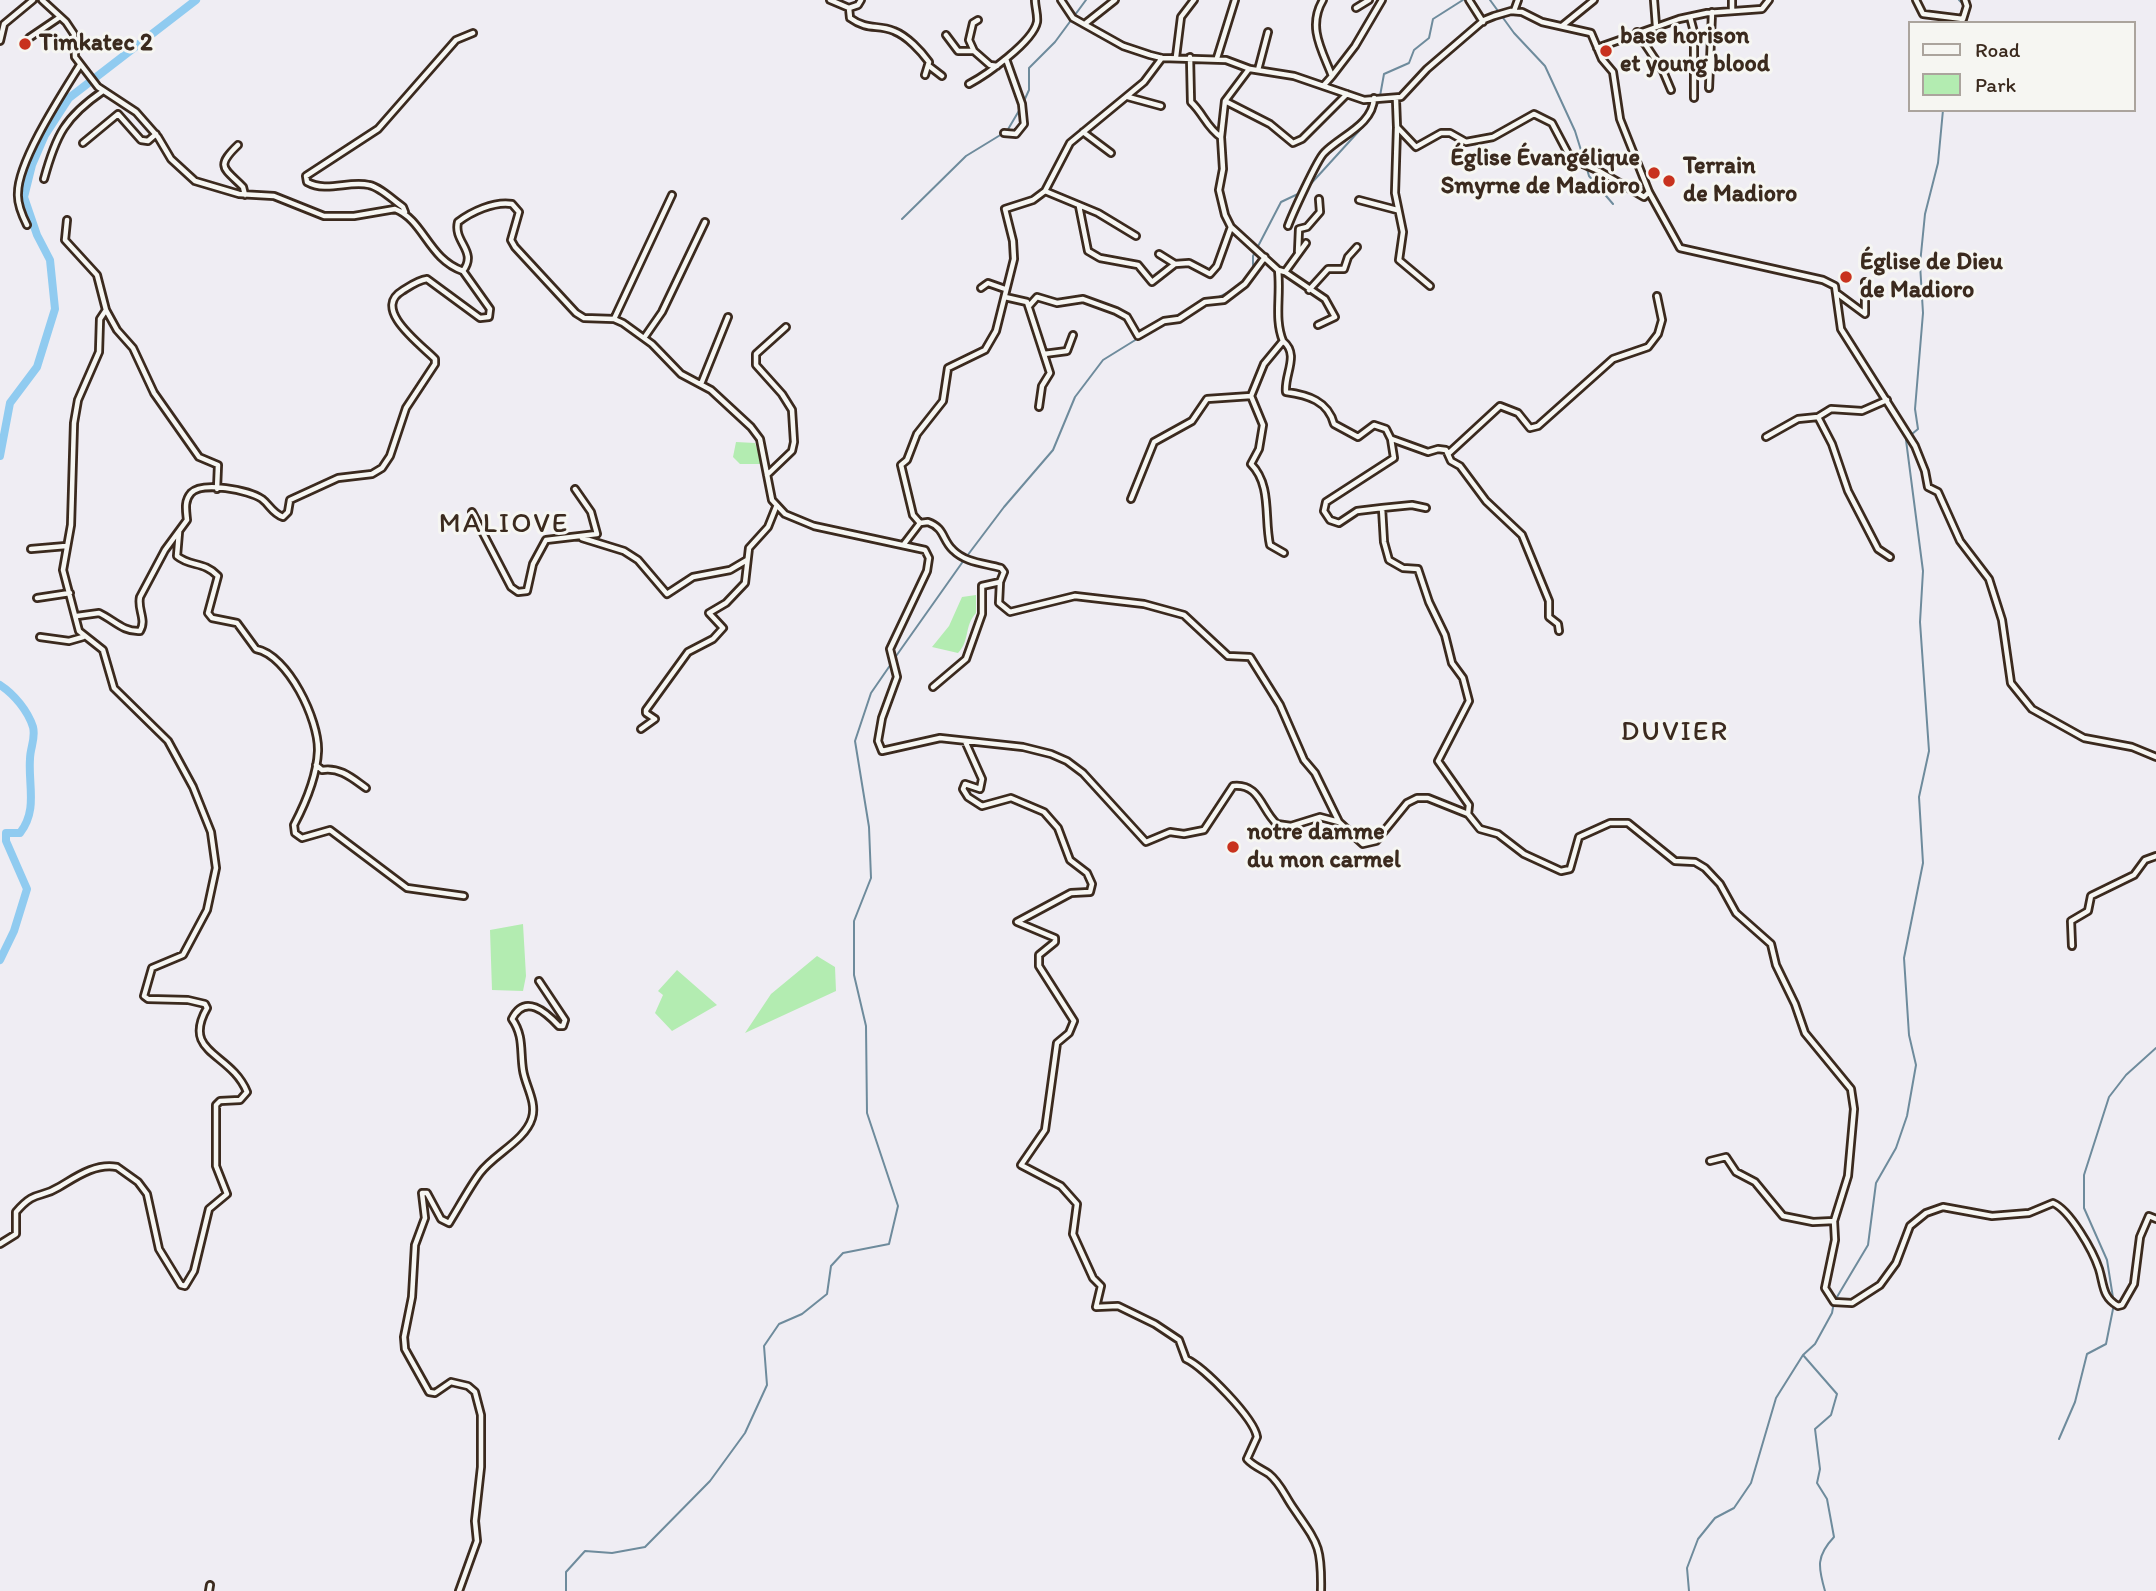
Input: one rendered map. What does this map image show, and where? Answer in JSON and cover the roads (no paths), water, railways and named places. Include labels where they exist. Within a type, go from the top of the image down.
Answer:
[{"type":"street","points":[[0,41],[4,24],[33,0]]},
{"type":"street","points":[[42,0],[74,34],[74,52],[88,75],[101,89],[136,112],[156,134],[171,159],[195,181],[244,195],[274,196],[324,216],[354,216],[395,209],[405,213],[413,219],[429,247],[453,267],[463,271],[491,309],[489,317],[480,318],[427,279],[394,295],[391,312],[435,359],[435,364],[407,408],[390,456],[382,468],[372,474],[338,478],[290,500],[288,512],[283,517],[274,514],[264,500],[242,489],[198,489],[192,492],[185,503],[187,520],[165,550],[140,597],[144,624],[140,631],[119,627],[99,613],[77,616]]},
{"type":"street","points":[[830,0],[849,8],[858,5],[861,0]]},
{"type":"street","points":[[969,84],[992,73],[1034,29],[1038,20],[1035,0]]},
{"type":"street","points":[[1061,0],[1073,18],[1086,23],[1122,46],[1163,58],[1217,58],[1250,69],[1324,85],[1364,100],[1396,100],[1482,22],[1494,16],[1513,11],[1591,33],[1597,48],[1613,72],[1620,119],[1649,192],[1668,231],[1684,252],[1823,280],[1835,286],[1841,329],[1921,458],[1928,487],[1938,492],[1961,541],[1989,579],[2002,620],[2011,683],[2032,709],[2064,729],[2097,743],[2132,747],[2156,757]]},
{"type":"street","points":[[1086,23],[1115,0]]},
{"type":"street","points":[[1176,57],[1181,17],[1194,0]]},
{"type":"street","points":[[1217,58],[1235,0]]},
{"type":"street","points":[[1324,0],[1317,19],[1316,41],[1332,76]]},
{"type":"street","points":[[1356,8],[1369,0]]},
{"type":"street","points":[[1324,85],[1355,46],[1382,0]]},
{"type":"street","points":[[1469,0],[1482,22]]},
{"type":"street","points":[[1513,11],[1518,0]]},
{"type":"street","points":[[1562,26],[1594,0]]},
{"type":"street","points":[[1654,0],[1656,26]]},
{"type":"street","points":[[1732,0],[1732,11]]},
{"type":"street","points":[[1597,48],[1637,32],[1690,17],[1712,12],[1762,9],[1769,0]]},
{"type":"street","points":[[1916,0],[1923,14],[1963,19],[1967,6],[1965,0]]},
{"type":"street","points":[[849,8],[850,18],[868,29],[881,28],[901,35],[924,55],[929,66],[942,76]]},
{"type":"street","points":[[1709,88],[1708,52],[1712,12]]},
{"type":"street","points":[[29,38],[60,17]]},
{"type":"street","points":[[1690,17],[1694,32],[1694,99]]},
{"type":"street","points":[[978,20],[973,23],[969,40],[974,51],[990,65],[997,66]]},
{"type":"street","points":[[1258,70],[1268,32]]},
{"type":"street","points":[[1637,32],[1663,71],[1671,90]]},
{"type":"street","points":[[405,213],[402,207],[373,186],[312,185],[307,182],[306,176],[378,128],[456,40],[473,33]]},
{"type":"street","points":[[946,35],[957,51],[974,51]]},
{"type":"street","points":[[1190,57],[1191,102],[1204,115],[1208,125],[1221,136]]},
{"type":"street","points":[[1004,133],[1016,134],[1024,124],[1023,104],[1006,58]]},
{"type":"street","points":[[933,687],[966,659],[982,614],[982,586],[1000,582],[1004,578],[1001,568],[960,557],[936,525],[920,523],[914,515],[901,465],[907,460],[917,434],[943,401],[948,368],[985,350],[992,343],[1005,297],[1014,249],[1005,209],[1033,200],[1045,191],[1064,150],[1127,97],[1163,58]]},
{"type":"street","points":[[27,225],[19,204],[20,179],[56,106],[80,65]]},
{"type":"street","points":[[925,75],[929,66]]},
{"type":"street","points":[[1250,69],[1225,101],[1221,136],[1223,169],[1219,190],[1231,227],[1281,271],[1325,299],[1335,317],[1318,325]]},
{"type":"street","points":[[44,179],[54,145],[69,118],[101,89]]},
{"type":"street","points":[[1225,101],[1270,124],[1293,143],[1302,139],[1347,94]]},
{"type":"street","points":[[1127,97],[1161,106]]},
{"type":"street","points":[[1288,226],[1322,154],[1358,126],[1373,110],[1375,99]]},
{"type":"street","points":[[1396,100],[1397,127],[1394,145],[1397,210],[1403,232],[1399,260],[1430,286]]},
{"type":"street","points":[[83,143],[118,114],[141,140],[148,141],[156,134]]},
{"type":"street","points":[[1397,127],[1416,147],[1441,133],[1450,133],[1466,142],[1493,137],[1534,114],[1552,123],[1571,159],[1599,171],[1634,194],[1644,197],[1649,192]]},
{"type":"street","points":[[1083,132],[1111,153]]},
{"type":"street","points":[[237,145],[226,156],[224,165],[227,173],[243,187],[244,195]]},
{"type":"street","points":[[1045,191],[1136,236]]},
{"type":"street","points":[[614,319],[672,195]]},
{"type":"street","points":[[1298,253],[1298,229],[1307,227],[1320,212],[1319,199]]},
{"type":"street","points":[[1359,200],[1397,210]]},
{"type":"street","points":[[463,271],[468,263],[469,252],[457,234],[458,222],[468,215],[498,205],[512,204],[519,212],[512,240],[514,247],[576,313],[584,318],[614,319],[644,338],[672,367],[711,390],[760,439],[768,488],[776,507],[814,526],[925,550],[929,564],[890,649],[897,677],[882,718],[878,741],[880,749],[940,738],[1023,747],[1067,761],[1116,806],[1146,842],[1170,832],[1184,834],[1204,830],[1233,786],[1240,785],[1253,792],[1272,819],[1286,827],[1320,817],[1339,822]]},
{"type":"street","points":[[1079,206],[1088,251],[1100,258],[1138,265],[1152,282],[1175,264],[1189,263],[1206,274],[1212,273],[1231,227]]},
{"type":"street","points":[[67,220],[65,240],[95,272],[106,310],[117,330],[133,348],[154,393],[199,457],[218,465],[218,489]]},
{"type":"street","points":[[644,338],[662,312],[672,286],[705,222]]},
{"type":"street","points":[[1306,243],[1281,271],[1281,297],[1276,322],[1292,356],[1286,392],[1304,394],[1315,399],[1330,410],[1334,424],[1353,436],[1358,437],[1374,425],[1386,429],[1391,439],[1394,458],[1326,502],[1324,508],[1330,520],[1337,523],[1357,510],[1402,505],[1426,508]]},
{"type":"street","points":[[1309,290],[1328,269],[1342,271],[1357,247]]},
{"type":"street","points":[[1159,254],[1175,264]]},
{"type":"street","points":[[1029,306],[1037,297],[1057,303],[1083,299],[1127,317],[1138,336],[1164,321],[1178,320],[1205,302],[1224,300],[1245,285],[1263,255]]},
{"type":"street","points":[[1838,293],[1865,314],[1865,282]]},
{"type":"street","points":[[981,288],[988,283],[1005,289]]},
{"type":"street","points":[[1448,454],[1500,406],[1518,413],[1527,426],[1538,426],[1613,359],[1648,347],[1658,334],[1662,320],[1657,296]]},
{"type":"street","points":[[1005,297],[1027,302],[1044,354],[1049,376],[1042,386],[1039,407]]},
{"type":"street","points":[[0,1244],[16,1234],[16,1212],[26,1200],[40,1192],[57,1189],[85,1172],[117,1167],[138,1182],[147,1194],[159,1249],[181,1285],[185,1286],[194,1271],[209,1209],[227,1195],[216,1166],[216,1105],[240,1100],[246,1095],[235,1071],[199,1039],[197,1030],[207,1008],[205,1004],[188,1000],[148,999],[144,996],[152,968],[174,962],[183,955],[207,910],[215,882],[214,844],[207,817],[168,741],[114,688],[107,655],[79,631],[63,570],[71,525],[76,450],[74,423],[78,400],[99,352],[100,319],[106,310]]},
{"type":"street","points":[[701,384],[728,317]]},
{"type":"street","points":[[766,475],[792,451],[792,410],[782,394],[756,365],[756,354],[786,327]]},
{"type":"street","points":[[1044,354],[1067,351],[1073,335]]},
{"type":"street","points":[[1251,396],[1264,364],[1283,341]]},
{"type":"street","points":[[1131,499],[1154,442],[1192,421],[1207,399],[1251,396]]},
{"type":"street","points":[[1251,396],[1262,416],[1263,425],[1259,449],[1251,464],[1258,470],[1264,486],[1270,545],[1284,553]]},
{"type":"street","points":[[1766,437],[1798,419],[1818,417],[1837,408],[1870,410],[1887,400]]},
{"type":"street","points":[[1818,417],[1832,444],[1849,491],[1878,549],[1889,557]]},
{"type":"street","points":[[1391,439],[1428,452],[1447,450],[1486,501],[1522,535],[1549,601],[1549,617],[1558,624],[1559,631]]},
{"type":"street","points":[[472,512],[511,587],[517,592],[527,591],[533,564],[546,540],[581,538],[597,534],[587,504],[575,489]]},
{"type":"street","points":[[641,729],[654,721],[646,710],[688,652],[723,628],[709,613],[730,600],[746,583],[749,548],[768,527],[776,507]]},
{"type":"street","points":[[1382,508],[1384,542],[1389,560],[1403,568],[1419,569],[1429,602],[1446,635],[1452,663],[1463,678],[1468,708],[1438,761],[1468,806],[1468,814]]},
{"type":"street","points":[[904,544],[920,523]]},
{"type":"street","points":[[179,531],[177,556],[183,561],[205,565],[218,576],[208,613],[212,618],[237,623],[256,649],[266,651],[292,677],[314,730],[318,748],[317,765],[294,825],[295,833],[302,838],[330,830],[407,888],[464,896]]},
{"type":"street","points":[[581,538],[624,551],[638,560],[667,594],[693,577],[730,570],[747,560]]},
{"type":"street","points":[[31,550],[66,546]]},
{"type":"street","points":[[1000,582],[999,603],[1010,612],[1074,596],[1144,604],[1184,615],[1228,656],[1250,657],[1280,705],[1304,760],[1315,773],[1339,822],[1354,838],[1368,845],[1376,841],[1407,803],[1417,798],[1428,798],[1468,814],[1480,828],[1498,834],[1524,854],[1561,871],[1570,869],[1579,837],[1619,821],[1628,823],[1675,861],[1695,862],[1712,875],[1735,913],[1771,944],[1776,965],[1795,1004],[1805,1033],[1851,1090],[1854,1109],[1848,1176],[1834,1222],[1835,1240],[1825,1289],[1829,1299],[1842,1304],[1861,1298],[1880,1285],[1896,1263],[1910,1226],[1926,1213],[1943,1207],[1992,1216],[2029,1213],[2053,1203],[2069,1213],[2094,1258],[2107,1298],[2118,1306],[2122,1305],[2134,1284],[2138,1248],[2149,1216],[2156,1219]]},
{"type":"street","points":[[37,598],[70,593]]},
{"type":"street","points":[[40,636],[69,641],[83,637]]},
{"type":"street","points":[[965,741],[982,779],[980,789],[971,789],[965,784],[963,789],[968,797],[977,805],[989,806],[1011,798],[1044,813],[1058,828],[1070,860],[1087,873],[1092,884],[1090,892],[1071,892],[1017,922],[1055,937],[1055,942],[1040,955],[1039,965],[1074,1021],[1069,1033],[1057,1043],[1045,1130],[1021,1165],[1060,1186],[1077,1204],[1073,1234],[1093,1278],[1101,1286],[1096,1307],[1118,1306],[1170,1333],[1179,1340],[1186,1359],[1198,1365],[1252,1423],[1257,1437],[1247,1460],[1269,1474],[1283,1488],[1290,1503],[1314,1535],[1321,1549],[1321,1591]]},
{"type":"street","points":[[317,765],[322,770],[332,768],[348,775],[366,788]]},
{"type":"street","points":[[2072,946],[2071,921],[2088,911],[2091,896],[2134,875],[2147,858],[2156,856]]},
{"type":"street","points":[[459,1591],[477,1541],[475,1521],[481,1467],[481,1415],[475,1392],[468,1386],[451,1382],[435,1393],[429,1392],[405,1349],[404,1337],[412,1297],[415,1245],[425,1218],[422,1193],[427,1193],[441,1219],[449,1223],[481,1171],[517,1138],[532,1118],[532,1102],[522,1068],[524,1058],[520,1030],[512,1019],[522,1009],[536,1006],[544,1010],[559,1026],[563,1026],[565,1020],[539,981]]},
{"type":"street","points":[[1710,1161],[1726,1157],[1736,1172],[1755,1182],[1783,1216],[1834,1222]]},
{"type":"waterway","points":[[0,456],[10,403],[37,367],[55,309],[50,260],[37,235],[24,197],[32,165],[45,135],[69,98],[196,0]]},
{"type":"waterway","points":[[1024,101],[1029,90],[1029,68],[1055,42],[1086,0]]},
{"type":"waterway","points":[[1380,96],[1384,74],[1409,63],[1414,50],[1429,38],[1433,19],[1463,0]]},
{"type":"waterway","points":[[1490,0],[1514,33],[1545,66],[1575,131],[1585,163]]},
{"type":"waterway","points":[[1959,0],[1965,6]]},
{"type":"waterway","points":[[1966,21],[1968,10]]},
{"type":"waterway","points":[[1307,188],[1369,120],[1379,101]]},
{"type":"waterway","points":[[1007,131],[1020,109]]},
{"type":"waterway","points":[[1912,434],[1918,429],[1915,409],[1923,313],[1920,264],[1925,214],[1938,163],[1943,112]]},
{"type":"waterway","points":[[902,219],[966,156],[1002,134]]},
{"type":"waterway","points":[[1587,169],[1589,176],[1613,204]]},
{"type":"waterway","points":[[1253,270],[1253,256],[1281,202],[1300,193]]},
{"type":"waterway","points":[[1213,300],[1233,290]]},
{"type":"waterway","points":[[1174,317],[1185,312]]},
{"type":"waterway","points":[[967,556],[1004,507],[1053,450],[1075,397],[1103,360],[1145,334]]},
{"type":"waterway","points":[[1689,1591],[1687,1568],[1698,1539],[1715,1518],[1734,1508],[1751,1483],[1776,1398],[1803,1355],[1815,1344],[1832,1313],[1834,1302],[1868,1245],[1876,1183],[1896,1148],[1907,1116],[1916,1065],[1909,1035],[1904,958],[1923,863],[1919,797],[1929,751],[1920,622],[1923,571],[1906,440]]},
{"type":"waterway","points":[[894,659],[964,560]]},
{"type":"waterway","points":[[566,1591],[566,1572],[585,1551],[612,1553],[645,1547],[710,1481],[745,1433],[767,1385],[764,1346],[779,1324],[802,1314],[827,1294],[831,1266],[843,1253],[889,1244],[898,1206],[867,1113],[866,1026],[854,975],[854,921],[871,878],[869,827],[855,741],[871,693],[891,664]]},
{"type":"waterway","points":[[0,685],[24,709],[31,721],[34,735],[30,759],[29,815],[20,833],[6,833],[6,841],[27,889],[14,931],[0,960]]},
{"type":"waterway","points":[[2059,1439],[2075,1402],[2087,1354],[2106,1344],[2114,1304],[2107,1260],[2084,1208],[2084,1175],[2109,1097],[2126,1075],[2156,1048]]},
{"type":"waterway","points":[[1803,1355],[1837,1394],[1831,1415],[1815,1429],[1820,1469],[1817,1483],[1827,1499],[1834,1537],[1821,1556],[1821,1575],[1825,1591]]},
{"type":"place","name":"Timkatec 2","points":[[25,44]]},
{"type":"place","name":"base horison et young blood","points":[[1606,51]]},
{"type":"place","name":"Église Évangélique Smyrne de Madioro","points":[[1654,173]]},
{"type":"place","name":"Terrain de Madioro","points":[[1669,181]]},
{"type":"place","name":"Église de Dieu de Madioro","points":[[1846,277]]},
{"type":"place","name":"notre damme du mon carmel","points":[[1233,847]]},
{"type":"district","name":"MALIOVE","points":[[504,525]]},
{"type":"district","name":"DUVIER","points":[[1675,733]]}]
